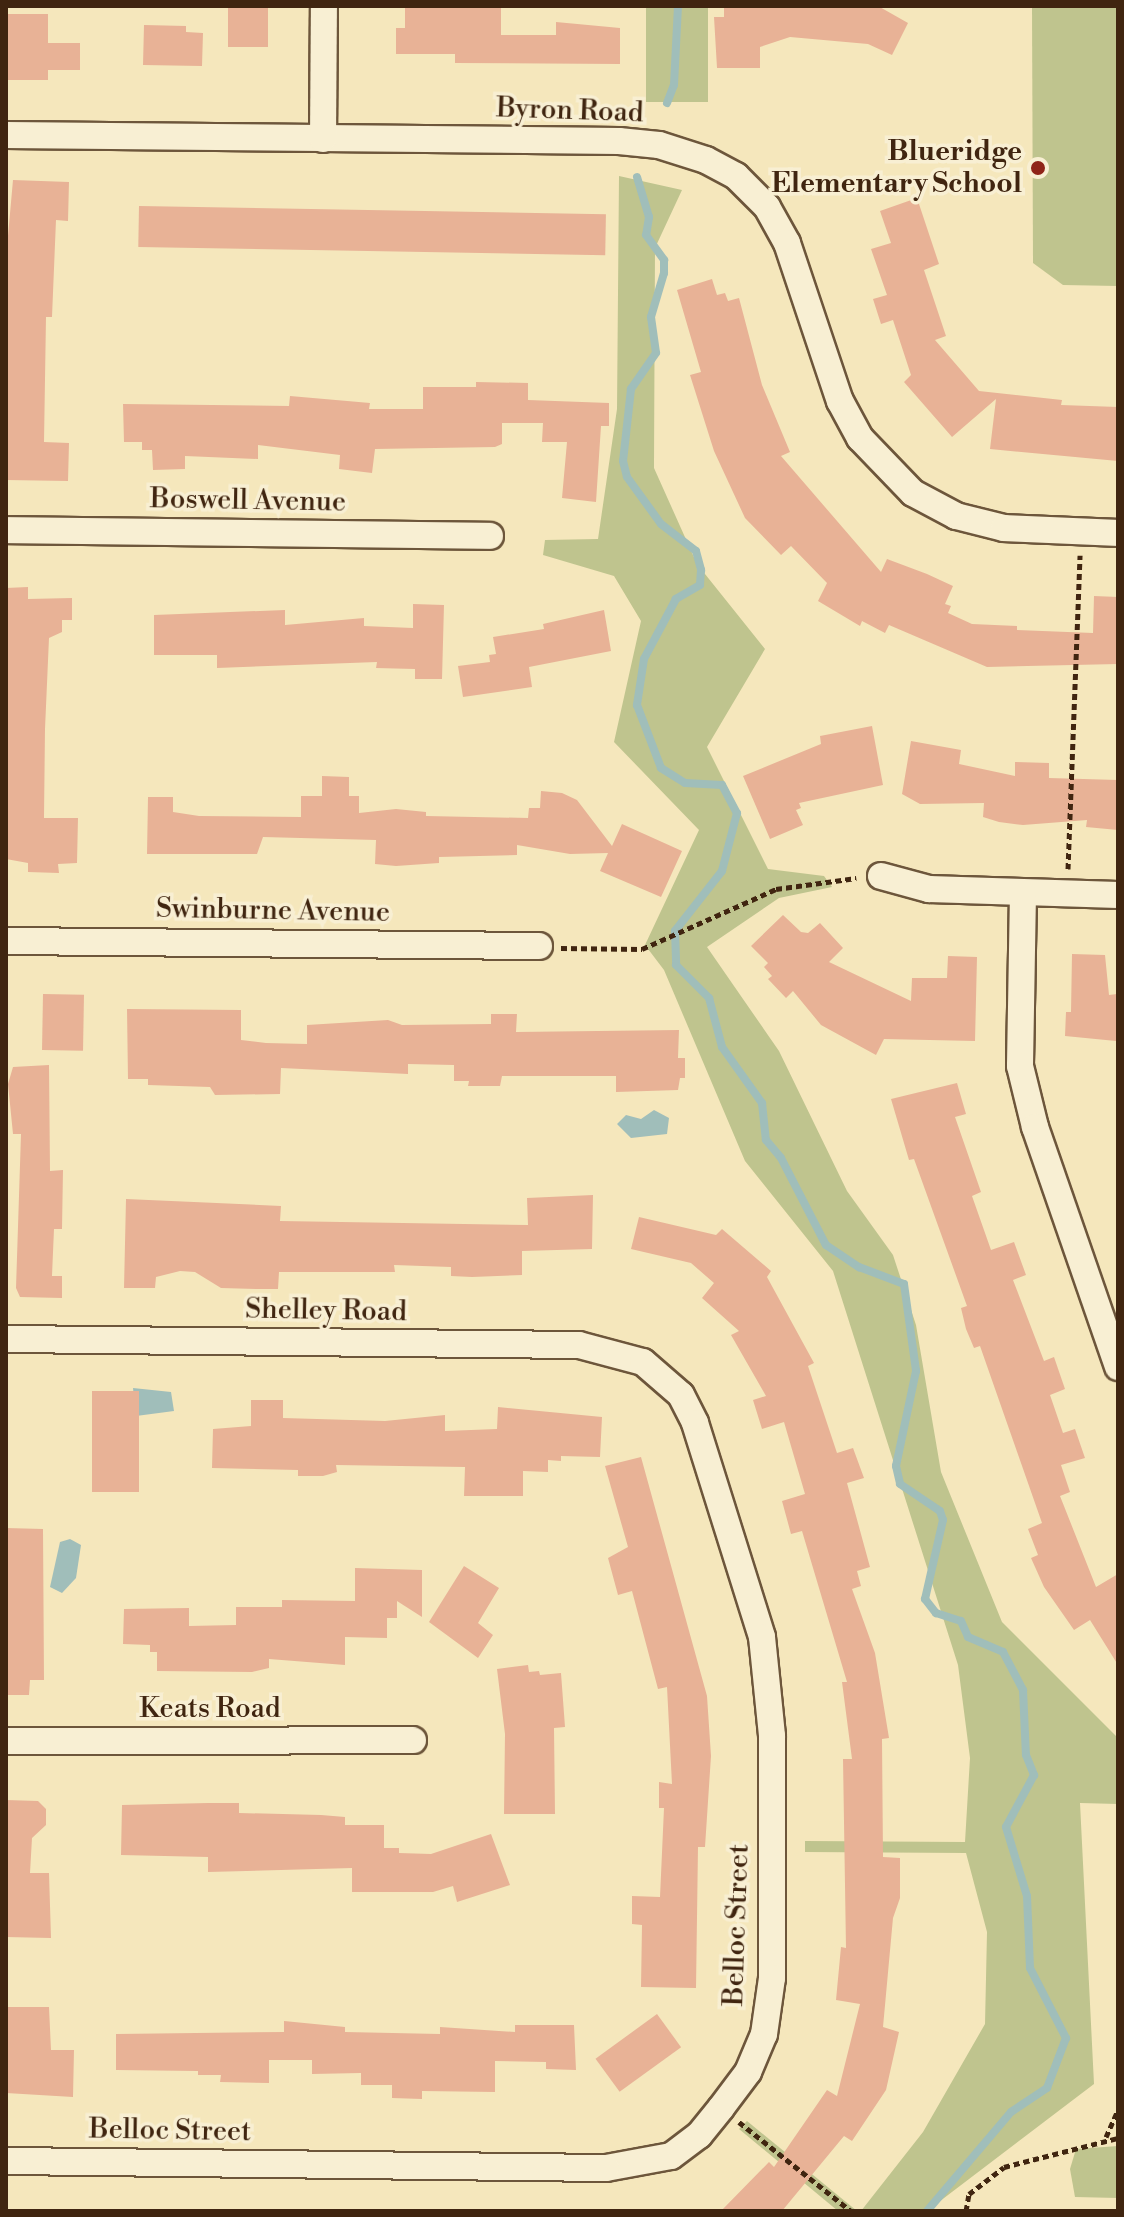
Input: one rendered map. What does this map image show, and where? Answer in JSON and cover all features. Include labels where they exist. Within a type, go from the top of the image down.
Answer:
[{"type":"street","points":[[323,139],[324,6]]},
{"type":"street","name":"Byron Road","points":[[6,135],[619,141],[659,145],[706,160],[736,176],[767,207],[787,243],[840,401],[860,438],[913,493],[956,516],[1004,528],[1118,533]]},
{"type":"street","name":"Boswell Avenue","points":[[6,530],[490,536]]},
{"type":"street","points":[[881,876],[929,889],[1118,895]]},
{"type":"street","points":[[1023,893],[1020,1066],[1035,1127],[1118,1367]]},
{"type":"street","name":"Swinburne Avenue","points":[[6,941],[539,946]]},
{"type":"street","name":"Shelley Road","points":[[6,1339],[579,1345],[643,1362]]},
{"type":"street","name":"Belloc Street","points":[[6,2161],[606,2168],[671,2156],[699,2135],[721,2108],[748,2072],[764,2034],[772,1978],[767,1680],[744,1573],[695,1423],[681,1395],[643,1362]]},
{"type":"street","name":"Keats Road","points":[[6,1741],[413,1740]]},
{"type":"path","points":[[1067,893],[1080,532]]},
{"type":"path","points":[[539,946],[642,949],[708,923],[776,889],[881,876]]},
{"type":"path","points":[[721,2108],[851,2211]]},
{"type":"path","points":[[1106,2137],[1118,2110]]},
{"type":"path","points":[[966,2211],[969,2194],[1004,2167],[1106,2137],[1118,2138]]},
{"type":"green space","points":[[646,6],[708,6],[708,102],[646,102]]},
{"type":"green space","points":[[1032,6],[1118,6],[1118,286],[1063,285],[1033,263]]},
{"type":"green space","points":[[619,176],[682,190],[655,248],[654,468],[697,564],[765,649],[707,747],[768,869],[824,876],[832,887],[779,898],[707,947],[779,1051],[847,1191],[893,1255],[916,1325],[941,1472],[1002,1622],[1118,1738],[1118,1804],[1080,1803],[1094,2084],[927,2211],[861,2211],[923,2132],[985,2024],[987,1932],[966,1853],[805,1852],[805,1841],[965,1842],[970,1758],[958,1665],[833,1271],[745,1161],[664,970],[645,945],[699,830],[614,742],[641,621],[614,576],[543,555],[545,540],[598,539],[617,409]]},
{"type":"green space","points":[[747,2121],[857,2211],[838,2211],[739,2129]]},
{"type":"green space","points":[[1118,2146],[1118,2198],[1075,2197],[1070,2169],[1076,2149]]},
{"type":"water","points":[[654,1110],[669,1118],[667,1134],[631,1138],[617,1124],[626,1115],[641,1119]]},
{"type":"water","points":[[133,1388],[171,1392],[174,1411],[136,1416]]},
{"type":"water","points":[[70,1539],[81,1545],[76,1578],[62,1593],[50,1587],[60,1542]]},
{"type":"building","points":[[228,6],[268,6],[268,47],[228,47]]},
{"type":"building","points":[[405,6],[501,6],[501,35],[556,35],[556,22],[620,28],[620,64],[455,63],[455,54],[396,54],[396,28],[405,28]]},
{"type":"building","points":[[724,6],[878,6],[908,23],[892,55],[868,44],[790,37],[760,47],[760,68],[717,68],[714,17],[724,17]]},
{"type":"building","points":[[6,14],[48,14],[48,43],[80,43],[80,70],[48,70],[48,80],[6,80]]},
{"type":"building","points":[[144,25],[186,26],[186,32],[203,33],[202,66],[143,65]]},
{"type":"building","points":[[13,180],[69,182],[68,221],[56,220],[52,317],[46,317],[44,442],[69,443],[68,481],[6,480],[6,258]]},
{"type":"building","points":[[917,198],[939,264],[924,270],[946,336],[935,340],[979,391],[1062,400],[1061,405],[1118,407],[1118,461],[990,449],[996,399],[952,437],[904,382],[911,375],[893,320],[881,324],[873,299],[887,295],[871,249],[891,243],[880,211]]},
{"type":"building","points":[[139,206],[606,214],[605,255],[138,247]]},
{"type":"building","points":[[712,279],[717,295],[725,293],[728,301],[739,298],[762,385],[790,452],[781,456],[881,572],[887,559],[927,574],[953,586],[945,604],[951,606],[948,613],[972,624],[1017,626],[1017,630],[1093,633],[1094,596],[1118,597],[1118,664],[987,667],[889,625],[885,633],[862,621],[860,626],[818,601],[827,583],[791,546],[781,555],[745,518],[714,451],[690,375],[701,372],[677,290]]},
{"type":"building","points":[[476,382],[528,383],[528,400],[609,403],[609,426],[601,426],[596,502],[562,498],[567,442],[542,442],[543,423],[502,423],[502,444],[495,447],[375,449],[372,473],[339,469],[340,455],[258,445],[258,459],[185,456],[185,469],[153,470],[152,450],[142,450],[142,442],[124,442],[123,404],[289,406],[290,396],[370,403],[369,409],[423,409],[423,387],[476,387]]},
{"type":"building","points":[[28,587],[28,599],[72,598],[72,620],[62,620],[62,632],[49,638],[44,818],[78,818],[77,863],[58,864],[59,873],[28,872],[28,863],[6,859],[6,588]]},
{"type":"building","points":[[413,604],[444,605],[442,679],[415,679],[415,669],[376,668],[377,662],[217,668],[217,655],[154,655],[154,615],[285,610],[285,625],[364,618],[364,626],[413,628]]},
{"type":"building","points":[[604,610],[611,651],[529,667],[532,687],[463,697],[458,666],[490,662],[489,655],[496,654],[493,637],[544,629],[543,624]]},
{"type":"building","points":[[872,726],[883,785],[799,803],[801,808],[796,810],[803,825],[770,839],[743,776],[821,744],[820,736]]},
{"type":"building","points":[[911,741],[961,750],[959,764],[1015,776],[1015,762],[1049,763],[1049,778],[1118,780],[1118,830],[1086,827],[1087,820],[1023,825],[999,822],[983,817],[984,803],[920,804],[902,794]]},
{"type":"building","points":[[322,776],[349,777],[349,796],[359,796],[359,813],[396,809],[426,812],[426,816],[528,818],[529,808],[540,808],[541,791],[562,793],[577,800],[612,846],[622,824],[682,851],[661,897],[600,871],[608,853],[570,854],[517,845],[517,855],[439,857],[439,863],[396,866],[375,864],[376,840],[263,837],[257,854],[147,854],[148,797],[173,797],[173,812],[199,816],[301,817],[301,796],[322,796]]},
{"type":"building","points":[[783,915],[801,932],[808,933],[820,923],[843,948],[829,962],[911,1001],[912,978],[947,978],[948,956],[977,957],[975,1041],[884,1039],[876,1055],[821,1025],[793,991],[786,998],[768,979],[772,976],[764,967],[768,963],[751,946]]},
{"type":"building","points":[[1072,954],[1105,955],[1109,995],[1117,994],[1116,1041],[1065,1036],[1066,1012],[1071,1012]]},
{"type":"building","points":[[43,994],[84,995],[83,1051],[42,1050]]},
{"type":"building","points":[[127,1009],[241,1010],[241,1040],[266,1043],[307,1044],[307,1025],[388,1020],[402,1025],[491,1024],[491,1014],[517,1014],[516,1032],[679,1030],[678,1058],[685,1058],[685,1078],[680,1078],[678,1090],[616,1092],[616,1076],[502,1076],[500,1086],[468,1086],[469,1081],[454,1081],[454,1065],[408,1064],[408,1074],[281,1068],[280,1094],[215,1095],[210,1087],[148,1085],[148,1079],[128,1079]]},
{"type":"building","points":[[49,1065],[50,1171],[63,1170],[62,1229],[54,1229],[52,1276],[62,1276],[62,1298],[20,1297],[16,1288],[21,1134],[13,1134],[8,1084],[13,1067]]},
{"type":"building","points":[[957,1083],[966,1114],[955,1117],[981,1192],[972,1196],[991,1250],[1014,1242],[1026,1275],[1013,1280],[1044,1361],[1054,1357],[1065,1389],[1050,1395],[1063,1433],[1075,1429],[1085,1458],[1061,1465],[1070,1492],[1060,1496],[1096,1587],[1118,1574],[1118,1665],[1090,1620],[1074,1630],[1044,1587],[1031,1558],[1038,1555],[1028,1529],[1042,1523],[980,1346],[974,1348],[966,1329],[961,1308],[967,1306],[914,1159],[909,1160],[891,1099]]},
{"type":"building","points":[[593,1195],[592,1249],[522,1251],[522,1275],[451,1276],[451,1267],[394,1265],[395,1272],[279,1272],[278,1289],[258,1289],[221,1288],[195,1272],[180,1271],[156,1277],[155,1288],[124,1288],[126,1199],[281,1206],[280,1221],[528,1225],[527,1198]]},
{"type":"building","points":[[639,1217],[716,1235],[722,1229],[771,1271],[767,1277],[814,1363],[808,1366],[837,1453],[853,1448],[864,1478],[847,1483],[870,1567],[857,1571],[861,1586],[852,1589],[875,1653],[889,1738],[882,1739],[883,1857],[900,1858],[900,1898],[893,1918],[883,2027],[899,2032],[886,2090],[852,2141],[844,2136],[782,2211],[721,2211],[769,2162],[774,2167],[827,2090],[837,2096],[860,2004],[836,2000],[841,1947],[846,1948],[843,1759],[852,1759],[842,1682],[847,1682],[802,1531],[791,1534],[782,1501],[805,1494],[784,1422],[762,1429],[753,1400],[766,1396],[731,1335],[739,1331],[702,1298],[714,1283],[691,1263],[631,1249]]},
{"type":"building","points":[[92,1391],[139,1391],[139,1492],[92,1492]]},
{"type":"building","points":[[251,1400],[283,1400],[283,1418],[385,1421],[445,1415],[445,1431],[497,1429],[498,1407],[602,1417],[600,1457],[561,1456],[561,1461],[548,1460],[548,1472],[523,1471],[523,1496],[464,1496],[465,1467],[336,1465],[337,1472],[323,1476],[298,1476],[298,1470],[212,1468],[213,1429],[251,1426]]},
{"type":"building","points":[[641,1457],[707,1696],[711,1756],[705,1847],[698,1847],[696,1988],[641,1987],[642,1925],[632,1924],[632,1896],[660,1897],[664,1808],[659,1808],[659,1782],[672,1784],[667,1687],[658,1689],[632,1591],[618,1595],[608,1558],[628,1547],[605,1466]]},
{"type":"building","points":[[6,1528],[43,1529],[44,1680],[30,1680],[29,1695],[6,1695]]},
{"type":"building","points":[[464,1566],[499,1588],[478,1623],[493,1635],[478,1658],[429,1622]]},
{"type":"building","points":[[355,1568],[422,1570],[422,1617],[397,1601],[397,1618],[387,1618],[387,1638],[345,1637],[345,1665],[269,1659],[269,1668],[252,1672],[157,1671],[157,1652],[150,1652],[150,1645],[123,1644],[124,1609],[189,1608],[189,1626],[236,1625],[236,1607],[282,1607],[282,1600],[355,1601]]},
{"type":"building","points":[[528,1665],[529,1672],[539,1671],[540,1675],[561,1673],[565,1727],[554,1728],[555,1814],[504,1814],[505,1734],[497,1669]]},
{"type":"building","points":[[6,1800],[38,1801],[46,1809],[46,1825],[32,1838],[30,1873],[49,1873],[51,1938],[6,1937]]},
{"type":"building","points":[[239,1803],[239,1813],[321,1815],[345,1817],[345,1825],[384,1825],[384,1848],[399,1848],[399,1853],[431,1854],[491,1834],[510,1885],[457,1902],[453,1886],[433,1892],[352,1892],[352,1868],[208,1872],[208,1857],[121,1855],[122,1805]]},
{"type":"building","points":[[6,2007],[49,2007],[51,2050],[74,2050],[73,2097],[6,2093]]},
{"type":"building","points":[[657,2014],[681,2047],[620,2092],[596,2059]]},
{"type":"building","points":[[284,2021],[345,2027],[345,2032],[440,2034],[440,2027],[515,2032],[515,2025],[574,2025],[576,2070],[546,2069],[546,2062],[495,2061],[495,2092],[422,2091],[422,2099],[392,2098],[392,2085],[361,2085],[361,2073],[312,2074],[312,2060],[269,2060],[269,2083],[220,2082],[221,2075],[198,2075],[198,2071],[116,2070],[116,2034],[284,2032]]},
{"type":"waterway","points":[[667,103],[674,85],[678,6]]},
{"type":"waterway","points":[[637,177],[649,217],[646,235],[664,260],[664,273],[651,317],[656,353],[631,389],[623,461],[627,477],[661,524],[696,551],[701,570],[700,585],[676,599],[644,659],[637,705],[661,768],[685,783],[722,785],[737,813],[722,871],[675,931],[676,965],[709,998],[722,1047],[762,1103],[766,1140],[781,1158],[826,1245],[859,1267],[904,1284],[916,1371],[896,1466],[900,1484],[940,1511],[943,1520],[925,1599],[936,1613],[961,1621],[968,1637],[1003,1652],[1023,1690],[1026,1755],[1034,1775],[1006,1827],[1027,1896],[1030,1968],[1066,2038],[1047,2088],[1011,2112],[927,2211]]},
{"type":"place","name":"Blueridge Elementary School","points":[[1038,168]]}]
